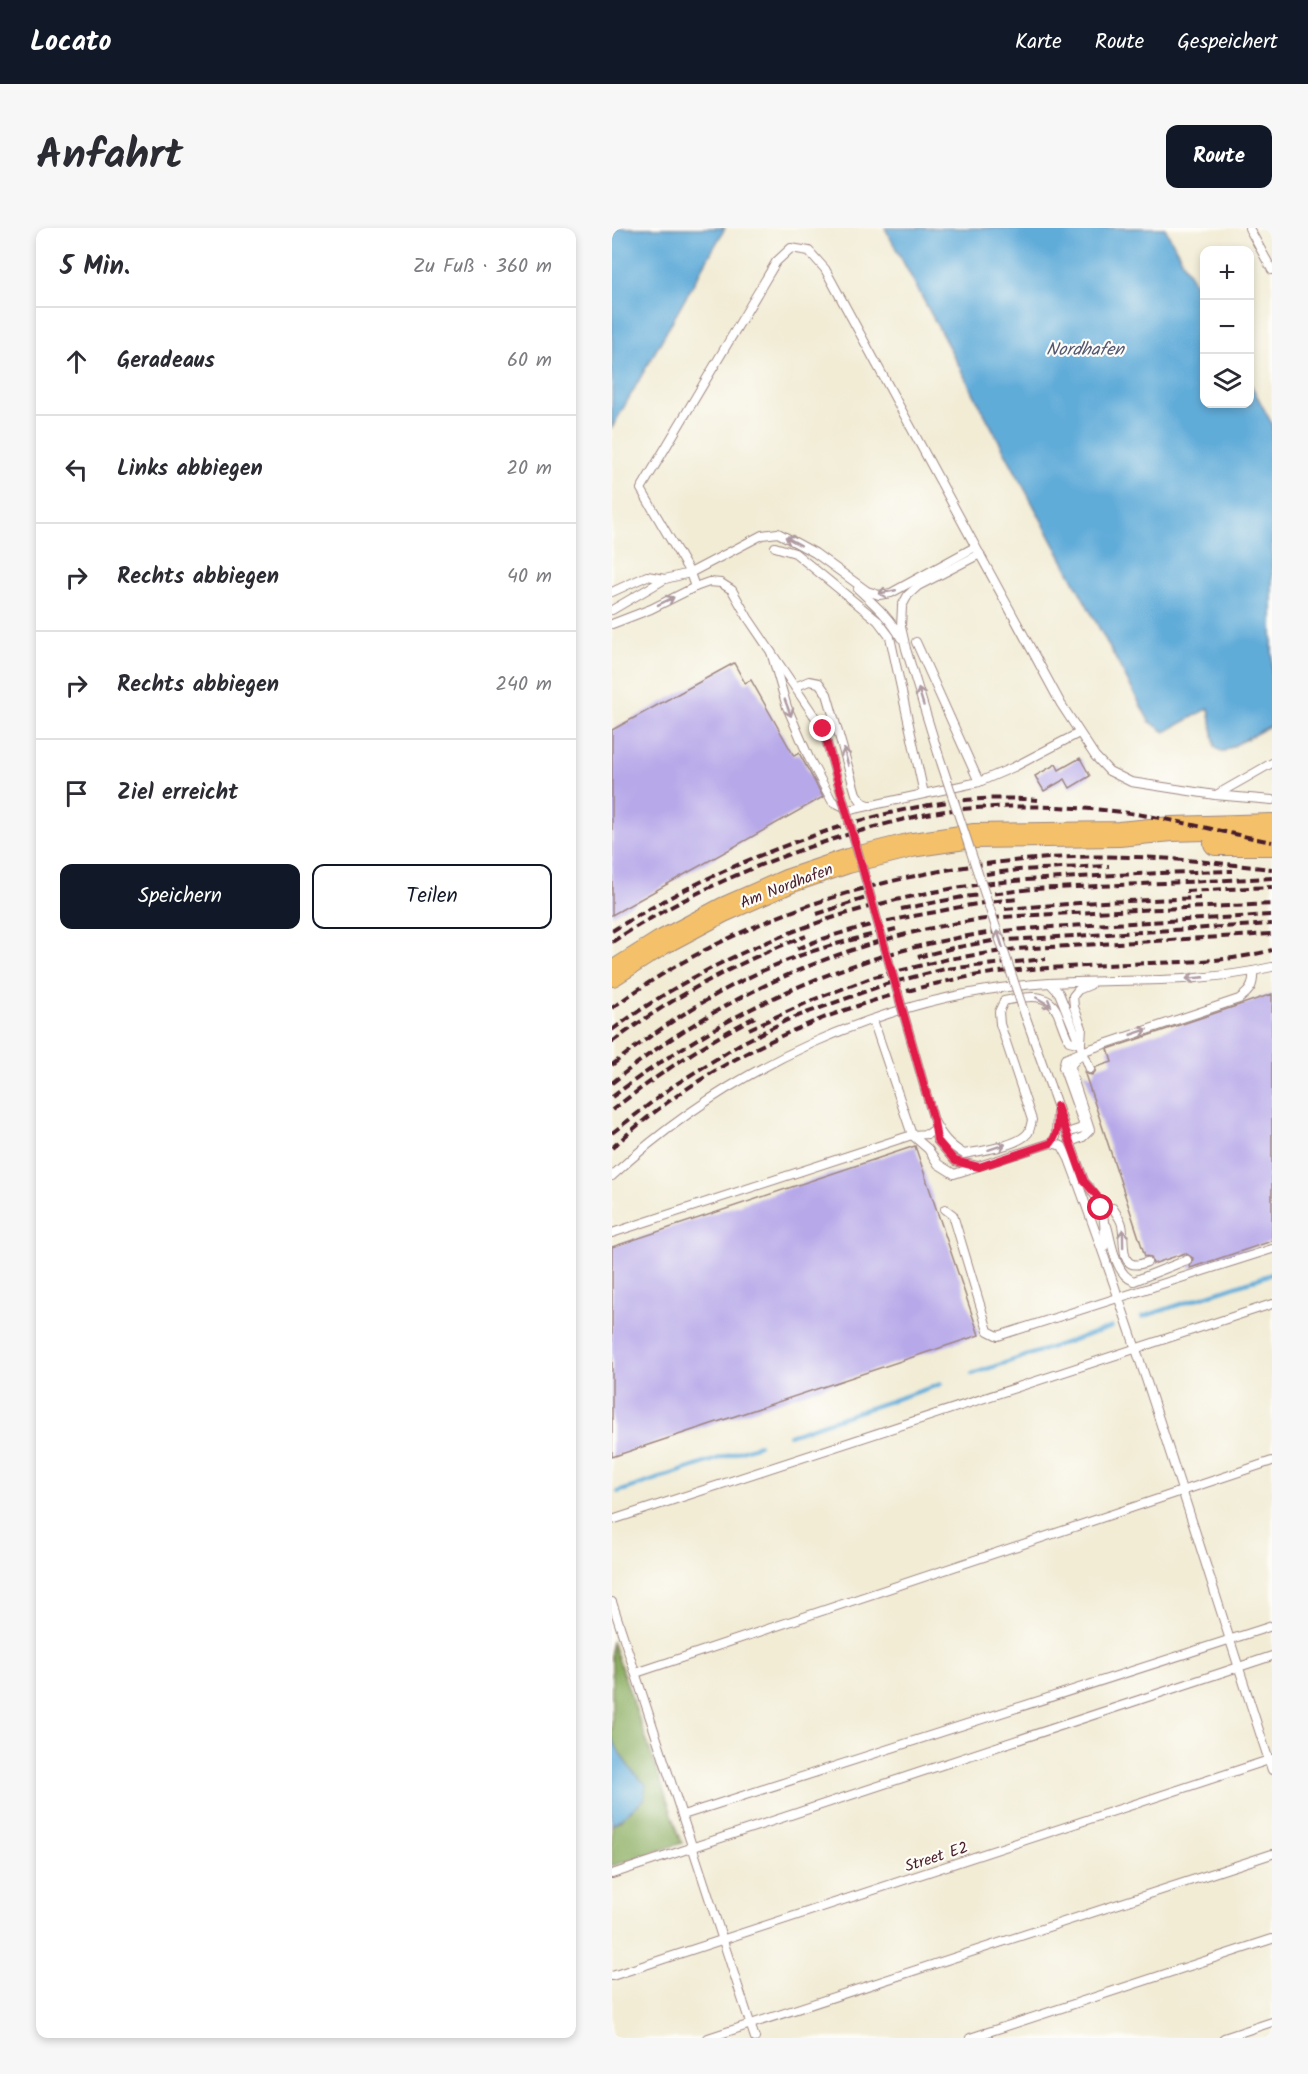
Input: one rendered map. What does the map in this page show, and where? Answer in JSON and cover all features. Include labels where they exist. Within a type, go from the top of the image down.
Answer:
[{"type":"main road","name":"Am Nordhafen","points":[[612,974],[661,943],[723,910],[789,881],[848,861],[912,845],[973,836],[1119,834],[1172,829],[1272,826]]},
{"type":"main road","name":"Am Nordhafen","points":[[1119,834],[1171,843],[1272,843]]},
{"type":"lane","points":[[1249,228],[1272,270]]},
{"type":"lane","points":[[695,587],[690,573],[641,489],[776,262],[791,248],[809,251],[825,269],[1061,704],[1095,756],[1109,771],[1131,782],[1272,801]]},
{"type":"lane","points":[[612,610],[665,579],[690,573],[762,534],[778,533],[815,553],[867,591],[879,595],[891,593],[977,550]]},
{"type":"lane","points":[[775,546],[795,553],[878,621],[890,637],[924,794]]},
{"type":"lane","points":[[977,550],[908,594],[902,606],[901,627],[906,649],[938,753],[1049,1086],[1084,1181],[1097,1196],[1120,1270],[1126,1278],[1134,1281],[1187,1260]]},
{"type":"lane","points":[[841,573],[894,625],[906,649]]},
{"type":"lane","points":[[612,592],[647,576],[665,579]]},
{"type":"lane","points":[[612,624],[709,582],[721,583],[732,590],[748,618],[823,729],[937,1140],[955,1161],[979,1167]]},
{"type":"lane","points":[[916,642],[980,782]]},
{"type":"lane","points":[[771,652],[787,707],[809,758],[832,801],[850,810],[980,782],[1079,733]]},
{"type":"lane","points":[[795,687],[809,681],[819,683],[827,694],[856,794],[862,802],[871,806]]},
{"type":"lane","points":[[1215,795],[1272,763]]},
{"type":"lane","points":[[612,1176],[678,1121],[732,1086],[787,1055],[873,1020],[922,1004],[993,989],[1050,983],[1164,980],[1272,967]]},
{"type":"lane","points":[[1067,1133],[1082,1128],[1083,1123],[1063,1067],[1065,1059],[1082,1047],[1239,999],[1250,991],[1254,982],[1253,971]]},
{"type":"lane","points":[[1050,983],[1059,993],[1090,1069]]},
{"type":"lane","points":[[1070,1142],[1083,1137],[1090,1130],[1072,1075],[1071,1065],[1082,1047],[1082,1028],[1074,1007],[1073,996],[1078,990],[1098,983]]},
{"type":"lane","points":[[934,1125],[948,1144],[964,1154],[989,1150],[1019,1140],[1029,1133],[1032,1120],[1000,1024],[999,1012],[1004,1001],[1031,996],[1045,999],[1058,1012],[1063,1031],[1069,1041],[1082,1047]]},
{"type":"lane","points":[[873,1020],[912,1135],[928,1149],[938,1164],[954,1174],[1051,1143],[1056,1137],[1058,1125],[1057,1106]]},
{"type":"lane","points":[[612,1233],[912,1135],[928,1134],[934,1125]]},
{"type":"lane","points":[[1051,1143],[1062,1146],[1069,1159],[1104,1251],[1272,1770]]},
{"type":"lane","points":[[1101,1208],[1113,1208],[1122,1223],[1123,1252],[1129,1262],[1138,1265],[1147,1262]]},
{"type":"lane","points":[[945,1209],[953,1215],[988,1330],[998,1336],[1272,1249]]},
{"type":"lane","points":[[1104,1251],[1106,1221]]},
{"type":"lane","points":[[612,1519],[1272,1304]]},
{"type":"lane","points":[[636,1672],[1272,1461]]},
{"type":"lane","points":[[612,1602],[755,2038]]},
{"type":"lane","points":[[683,1815],[1272,1626]]},
{"type":"lane","points":[[612,1874],[1272,1656]]},
{"type":"lane","name":"Street E2","points":[[612,1976],[1270,1760]]},
{"type":"lane","points":[[708,2038],[1272,1854]]},
{"type":"lane","points":[[970,2038],[1272,1939]]},
{"type":"lane","points":[[1224,2038],[1272,2022]]},
{"type":"green space","points":[[612,1641],[682,1843],[612,1866],[612,1825],[622,1819],[635,1776],[617,1751],[612,1736]]},
{"type":"water","points":[[612,228],[725,228],[612,428]]},
{"type":"water","name":"Nordhafen","points":[[885,228],[1165,228],[1200,294],[1200,408],[1254,408],[1254,390],[1272,424],[1272,725],[1222,752],[1215,747],[1209,708],[1165,732],[1149,721]]},
{"type":"water","points":[[612,1736],[626,1762],[646,1784],[644,1800],[612,1825]]},
{"type":"building","points":[[734,663],[745,683],[751,680],[794,756],[799,753],[823,797],[612,915],[612,730]]},
{"type":"building","points":[[1080,758],[1090,776],[1070,788],[1065,779],[1044,791],[1035,776],[1056,764],[1059,770]]},
{"type":"building","points":[[1272,994],[1272,1241],[1190,1268],[1193,1258],[1185,1253],[1153,1264],[1151,1257],[1145,1256],[1084,1071],[1092,1075],[1096,1067],[1112,1062],[1108,1049]]},
{"type":"building","points":[[915,1146],[979,1335],[612,1457],[612,1247]]},
{"type":"waterway","points":[[1142,1317],[1272,1274]]},
{"type":"waterway","points":[[972,1374],[1112,1327]]},
{"type":"waterway","points":[[789,1435],[941,1384]]},
{"type":"waterway","points":[[618,1492],[759,1445]]},
{"type":"railway","points":[[612,931],[712,876],[764,854],[845,825],[926,805],[954,801],[1010,798],[1038,800]]},
{"type":"railway","points":[[612,942],[672,906],[766,863],[864,830],[950,810],[1050,807],[1124,812],[1272,842]]},
{"type":"railway","points":[[612,1008],[669,970],[729,938],[793,911],[859,890],[926,874],[994,863],[1063,857],[1149,858],[1272,869]]},
{"type":"railway","points":[[986,874],[1018,870],[1109,866]]},
{"type":"railway","points":[[612,1030],[692,978],[734,957],[823,921],[868,907],[962,887],[1005,882],[1233,871]]},
{"type":"railway","points":[[901,909],[963,897],[1033,889],[1272,878]]},
{"type":"railway","points":[[1186,891],[1272,887]]},
{"type":"railway","points":[[817,914],[866,898]]},
{"type":"railway","points":[[1005,909],[1079,903],[1200,898]]},
{"type":"railway","points":[[797,949],[831,936],[883,922],[977,904],[1018,899]]},
{"type":"railway","points":[[612,1083],[652,1052],[694,1024],[738,999],[784,977],[879,942],[928,929],[992,918],[1272,904]]},
{"type":"railway","points":[[612,1097],[694,1041],[737,1017],[780,995],[871,959],[968,936],[1022,929],[1272,915]]},
{"type":"railway","points":[[918,957],[992,941],[1272,924]]},
{"type":"railway","points":[[612,1065],[681,1016],[756,974],[818,949],[896,929]]},
{"type":"railway","points":[[749,1029],[815,999],[874,977],[948,959],[1016,949],[1272,934]]},
{"type":"railway","points":[[612,1042],[705,982],[755,957],[806,936]]},
{"type":"railway","points":[[612,1148],[645,1120],[716,1070],[793,1031],[874,1001],[941,983],[1005,971],[1211,960],[1242,957],[1272,950]]},
{"type":"railway","points":[[612,1133],[673,1086],[740,1044],[787,1020],[886,984],[945,969],[1046,959]]},
{"type":"railway","points":[[612,1110],[682,1060],[755,1017]]},
{"type":"route","points":[[823,729],[934,1121],[937,1140],[955,1161],[979,1167],[1051,1143],[1056,1137],[1058,1125],[1057,1106],[1084,1181],[1097,1196],[1101,1208]]}]
